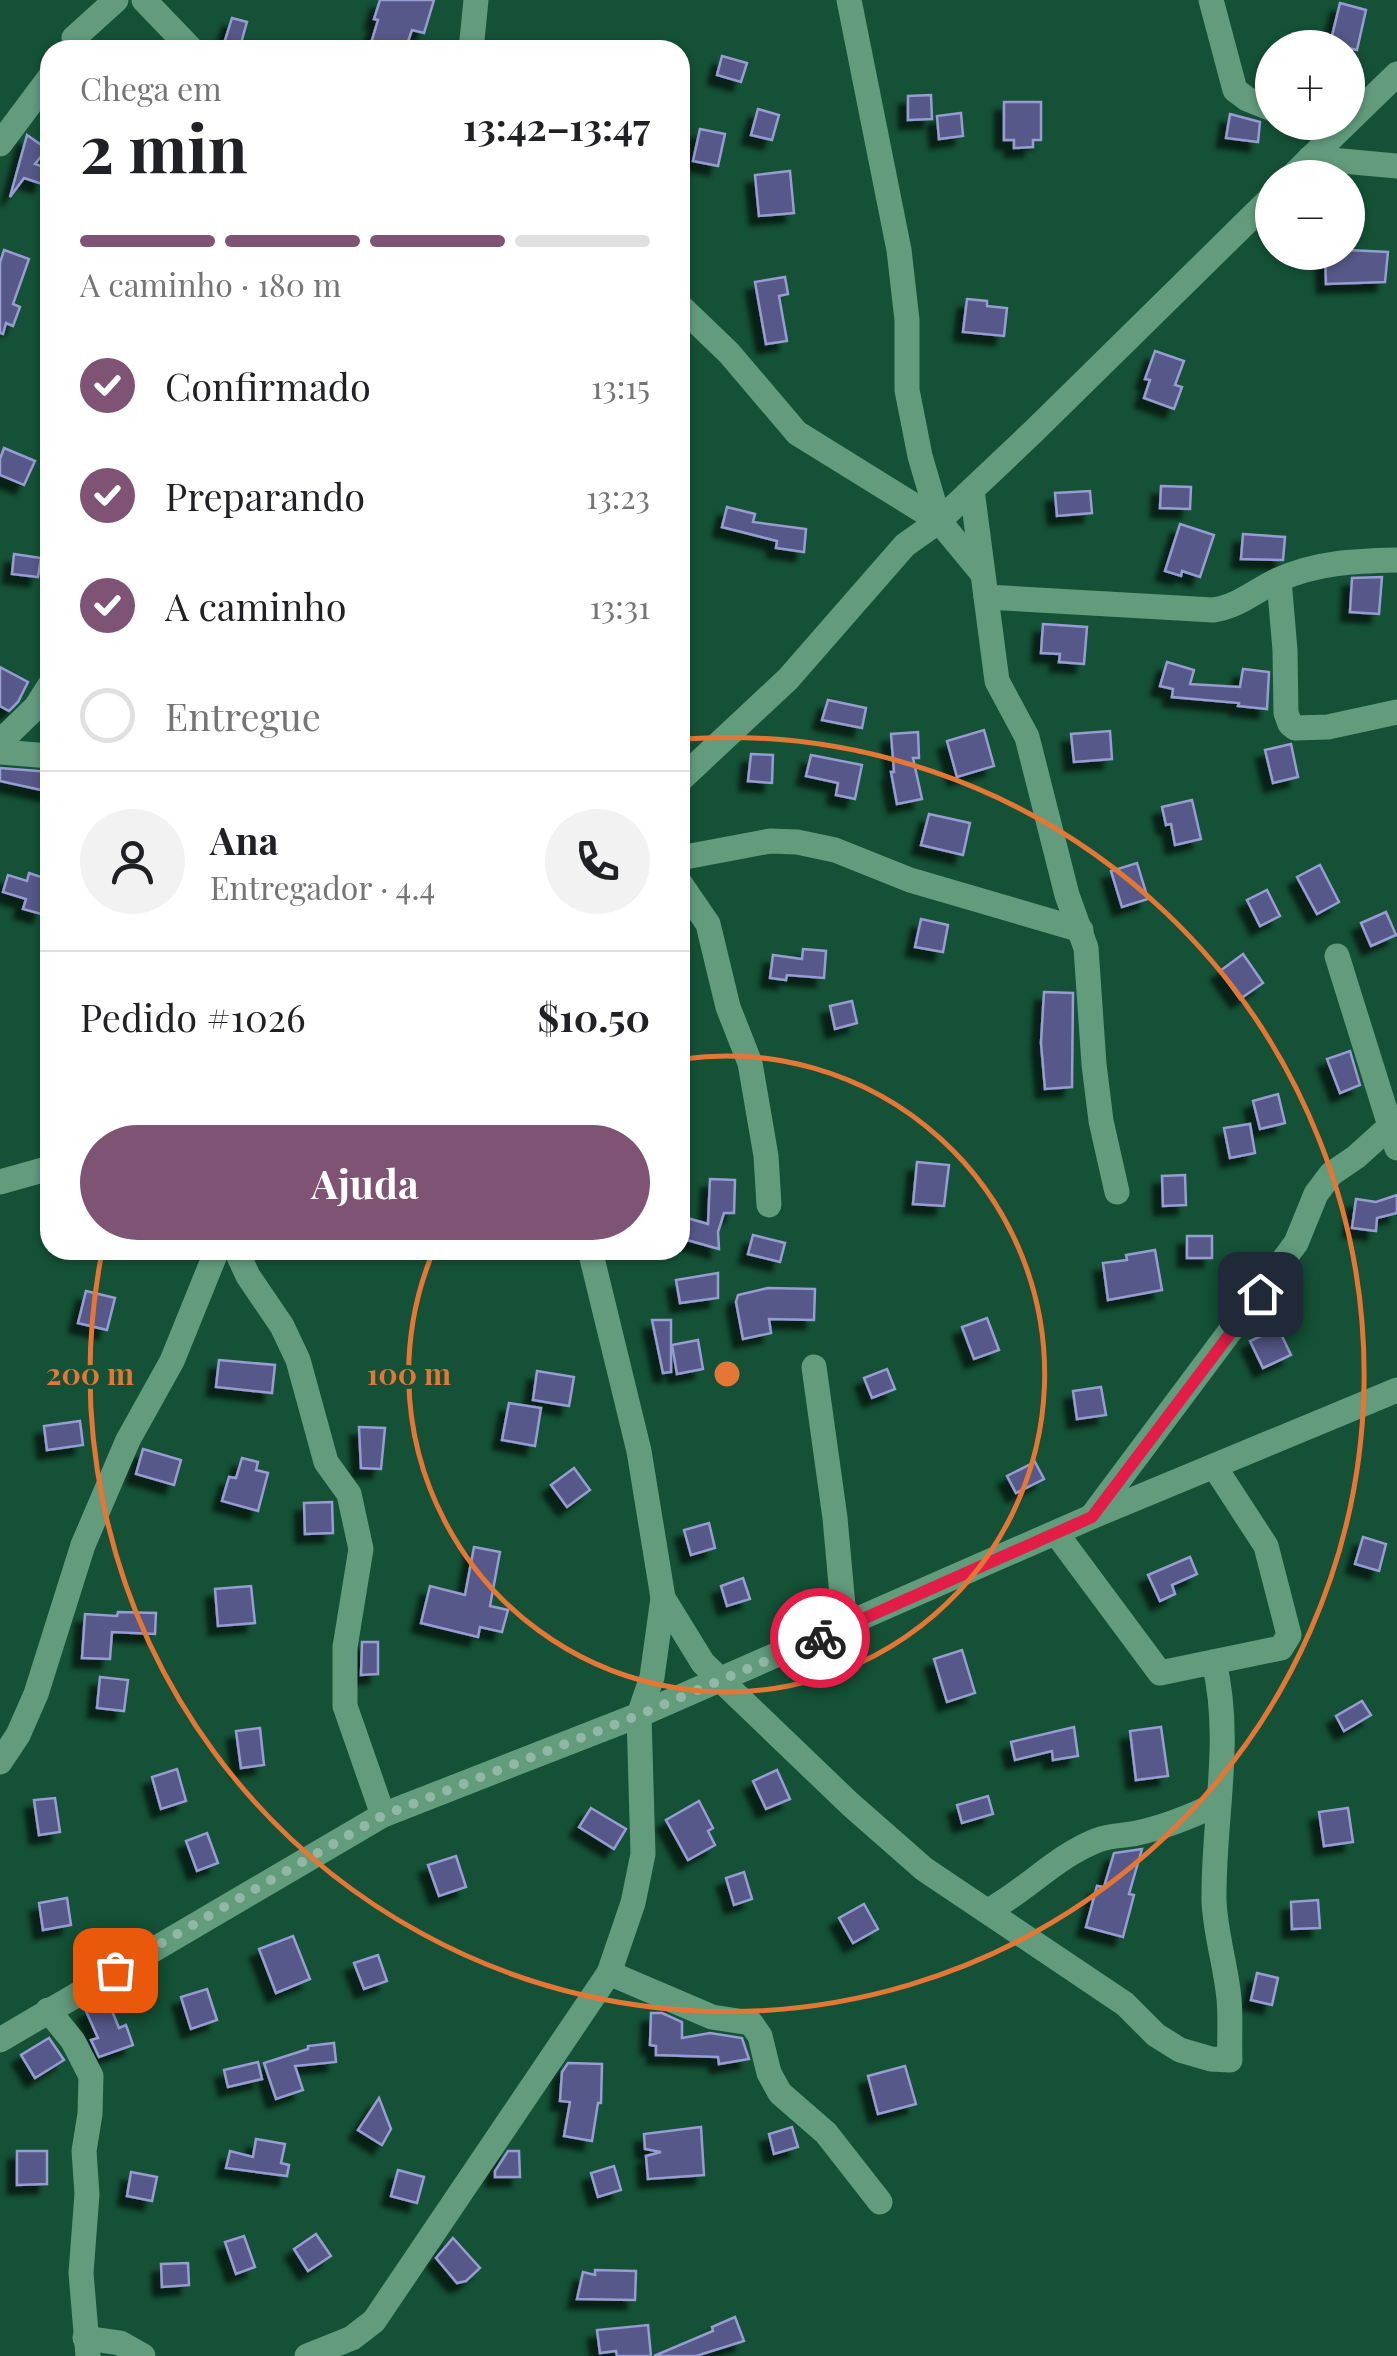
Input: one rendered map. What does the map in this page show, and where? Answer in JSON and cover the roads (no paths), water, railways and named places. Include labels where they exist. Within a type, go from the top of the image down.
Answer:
[{"type":"street","points":[[73,40],[87,0]]},
{"type":"street","points":[[75,40],[116,0]]},
{"type":"street","points":[[144,0],[182,40]]},
{"type":"street","points":[[472,40],[476,0]]},
{"type":"street","points":[[849,0],[899,250],[907,320],[907,390],[920,456],[939,521],[984,585],[1213,610],[1228,608],[1279,580],[1320,564],[1397,560]]},
{"type":"street","points":[[1211,0],[1236,90],[1255,102]]},
{"type":"street","points":[[1365,106],[1397,74]]},
{"type":"street","points":[[0,144],[40,90]]},
{"type":"street","points":[[1310,158],[1330,140]]},
{"type":"street","points":[[1310,158],[1397,166]]},
{"type":"street","points":[[690,771],[788,678],[905,545],[939,521],[972,490],[1255,214]]},
{"type":"street","points":[[690,316],[729,353],[797,433],[939,521]]},
{"type":"street","points":[[972,490],[998,681],[1027,736],[1063,878],[1086,948],[1099,1102],[1117,1192]]},
{"type":"street","points":[[1279,580],[1286,713],[1290,724],[1295,728],[1328,727],[1397,712]]},
{"type":"street","points":[[0,742],[40,701]]},
{"type":"street","points":[[0,752],[40,755]]},
{"type":"street","points":[[690,856],[770,841],[797,842],[835,850],[910,880],[1081,930]]},
{"type":"street","points":[[690,898],[708,924],[728,1007],[750,1063],[766,1156],[769,1204]]},
{"type":"street","points":[[1092,1517],[1296,1243],[1316,1194],[1332,1174],[1395,1131],[1337,956]]},
{"type":"street","points":[[0,1182],[40,1171]]},
{"type":"street","points":[[0,1762],[18,1735],[36,1694],[82,1545],[128,1440],[172,1361],[213,1260]]},
{"type":"street","points":[[241,1260],[282,1326],[298,1360],[326,1462],[349,1494],[361,1550],[345,1647],[345,1706],[382,1816]]},
{"type":"street","points":[[306,2356],[352,2338],[374,2321],[609,1973],[633,1902],[643,1854],[639,1715],[652,1677],[663,1598],[638,1451],[592,1260]]},
{"type":"street","points":[[814,1367],[835,1518],[844,1628]]},
{"type":"street","points":[[0,2040],[382,1816],[721,1681],[1092,1517],[1397,1390]]},
{"type":"street","points":[[1056,1533],[1160,1673],[1282,1648],[1289,1634],[1266,1546],[1214,1466]]},
{"type":"street","points":[[663,1598],[692,1649],[721,1681],[924,1869],[1125,2004],[1156,2035],[1180,2050],[1230,2060],[1229,1998],[1214,1905],[1217,1804],[1224,1741],[1222,1695],[1214,1662]]},
{"type":"street","points":[[988,1912],[1054,1863],[1101,1838],[1180,1822],[1217,1804]]},
{"type":"street","points":[[609,1973],[699,2012],[751,2024],[760,2036],[769,2073],[780,2093],[826,2133],[880,2202]]},
{"type":"street","points":[[48,2010],[72,2041],[91,2076],[84,2151],[86,2194],[81,2273],[86,2347],[120,2343],[143,2356]]}]
